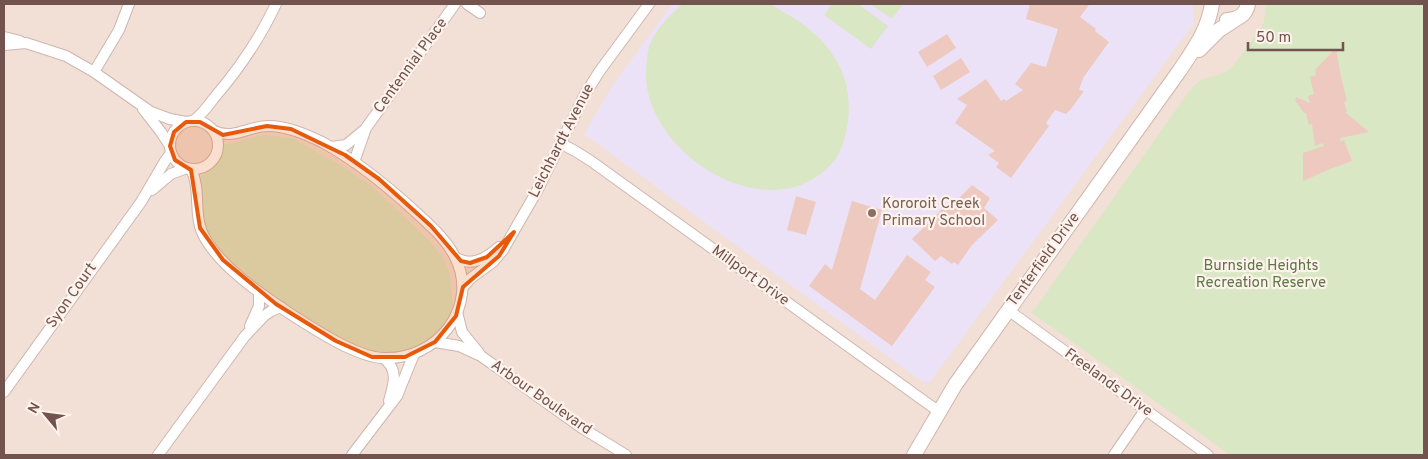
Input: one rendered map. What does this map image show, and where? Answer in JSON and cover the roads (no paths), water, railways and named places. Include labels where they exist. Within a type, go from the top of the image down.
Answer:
[{"type":"street","points":[[94,72],[119,30],[129,4]]},
{"type":"street","points":[[141,202],[171,150],[174,132],[202,113],[225,85],[256,42],[276,4]]},
{"type":"street","name":"Centennial Place","points":[[366,128],[455,4]]},
{"type":"street","points":[[467,4],[480,13]]},
{"type":"street","name":"Leichhardt Avenue","points":[[514,232],[537,191],[576,110],[599,72],[648,4]]},
{"type":"street","points":[[1212,4],[1214,10],[1221,18],[1226,20],[1236,19]]},
{"type":"street","name":"Tenterfield Drive","points":[[914,455],[938,411],[1180,70],[1205,31],[1209,22],[1212,4]]},
{"type":"street","name":"Tenterfield Drive","points":[[1180,70],[1219,30],[1245,12],[1248,4]]},
{"type":"street","points":[[4,37],[66,56],[94,72],[139,105],[161,116],[190,122],[200,122],[223,135],[236,134],[258,127],[278,127],[304,134],[331,147],[354,162],[379,179],[406,202],[447,243],[456,258],[462,287],[457,312],[445,333],[435,342],[414,354],[383,358],[361,353],[336,341],[259,292],[223,260],[204,238],[198,216],[196,182],[189,168],[181,165],[161,132],[139,105]]},
{"type":"street","points":[[4,45],[26,43]]},
{"type":"street","points":[[141,202],[171,174],[189,168],[204,166],[214,157],[218,144],[208,124],[225,85]]},
{"type":"street","points":[[331,147],[346,145],[366,128]]},
{"type":"street","points":[[354,162],[366,128]]},
{"type":"street","name":"Millport Drive","points":[[560,144],[576,150],[938,411]]},
{"type":"street","name":"Syon Court","points":[[4,392],[141,202]]},
{"type":"street","points":[[456,258],[470,263],[480,260],[501,246],[514,232]]},
{"type":"street","points":[[462,287],[470,278],[499,256],[514,232]]},
{"type":"street","points":[[245,336],[258,311],[259,292]]},
{"type":"street","points":[[158,455],[245,336],[264,316],[281,307]]},
{"type":"street","name":"Freelands Drive","points":[[1008,310],[1208,455]]},
{"type":"street","points":[[457,312],[462,332],[481,356]]},
{"type":"street","points":[[435,342],[459,346],[481,356]]},
{"type":"street","points":[[352,455],[397,396],[414,354]]},
{"type":"street","name":"Arbour Boulevard","points":[[481,356],[582,428],[626,455]]},
{"type":"street","points":[[382,415],[391,394],[394,378],[394,370],[390,363],[383,358]]},
{"type":"street","points":[[1114,455],[1146,410]]},
{"type":"place","name":"Kororoit Creek Primary School","points":[[872,213]]},
{"type":"park label","name":"Burnside Heights Recreation Reserve","points":[[1261,274]]}]
